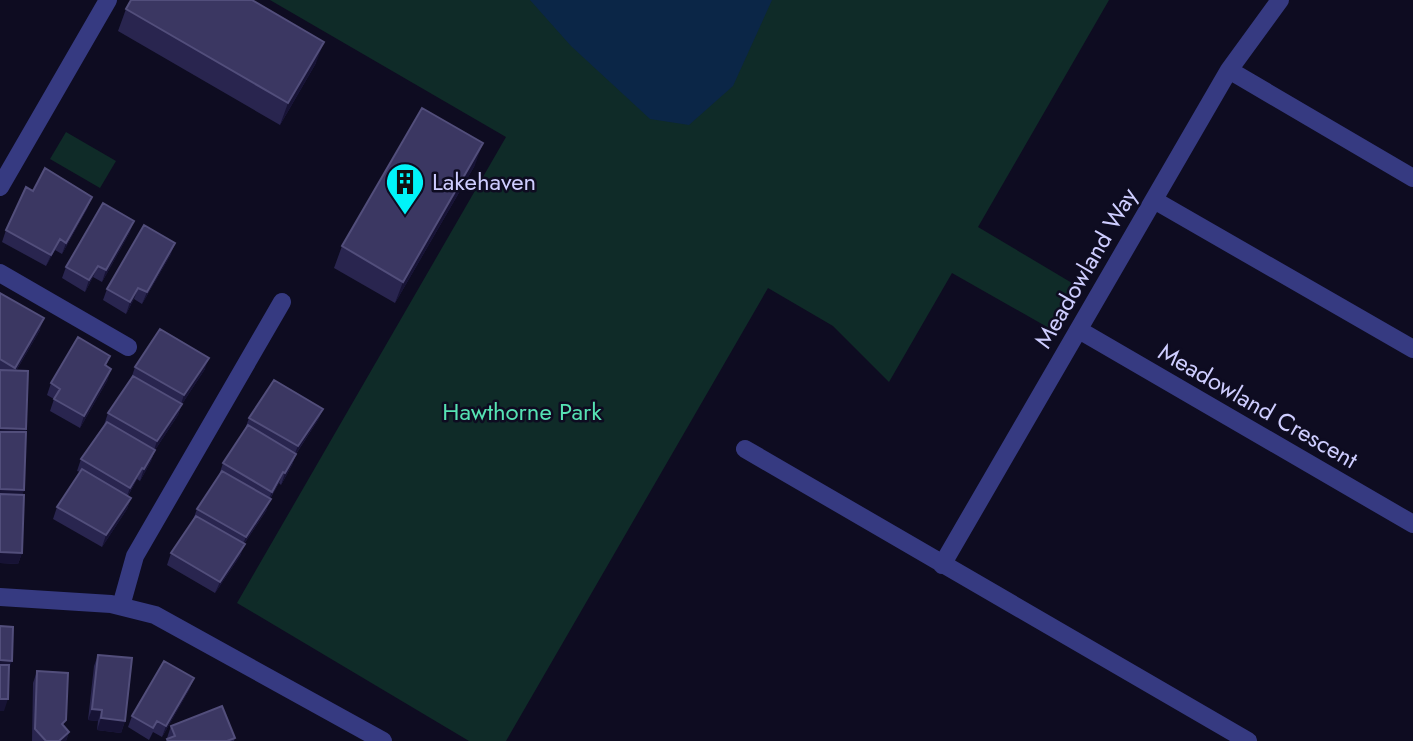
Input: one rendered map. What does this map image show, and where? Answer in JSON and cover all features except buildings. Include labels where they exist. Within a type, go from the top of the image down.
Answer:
[{"type":"street","points":[[0,187],[108,0]]},
{"type":"street","name":"Meadowland Way","points":[[942,565],[1229,70],[1280,0]]},
{"type":"street","points":[[1229,70],[1413,178]]},
{"type":"street","points":[[1154,200],[1413,349]]},
{"type":"street","points":[[0,273],[128,348]]},
{"type":"street","points":[[121,606],[135,556],[282,302]]},
{"type":"street","name":"Meadowland Crescent","points":[[1079,330],[1413,524]]},
{"type":"street","points":[[745,449],[1248,741]]},
{"type":"street","points":[[0,597],[121,606],[178,626],[383,741]]},
{"type":"green space","name":"Hawthorne Park","points":[[270,0],[1109,0],[978,227],[1072,283],[1049,328],[952,273],[889,382],[833,326],[768,288],[506,741],[469,741],[237,603],[506,137]]},
{"type":"green space","points":[[66,132],[116,161],[100,188],[50,159]]},
{"type":"water","points":[[530,0],[772,0],[733,86],[689,125],[650,119],[571,46]]},
{"type":"place","name":"Lakehaven","points":[[405,216]]}]
